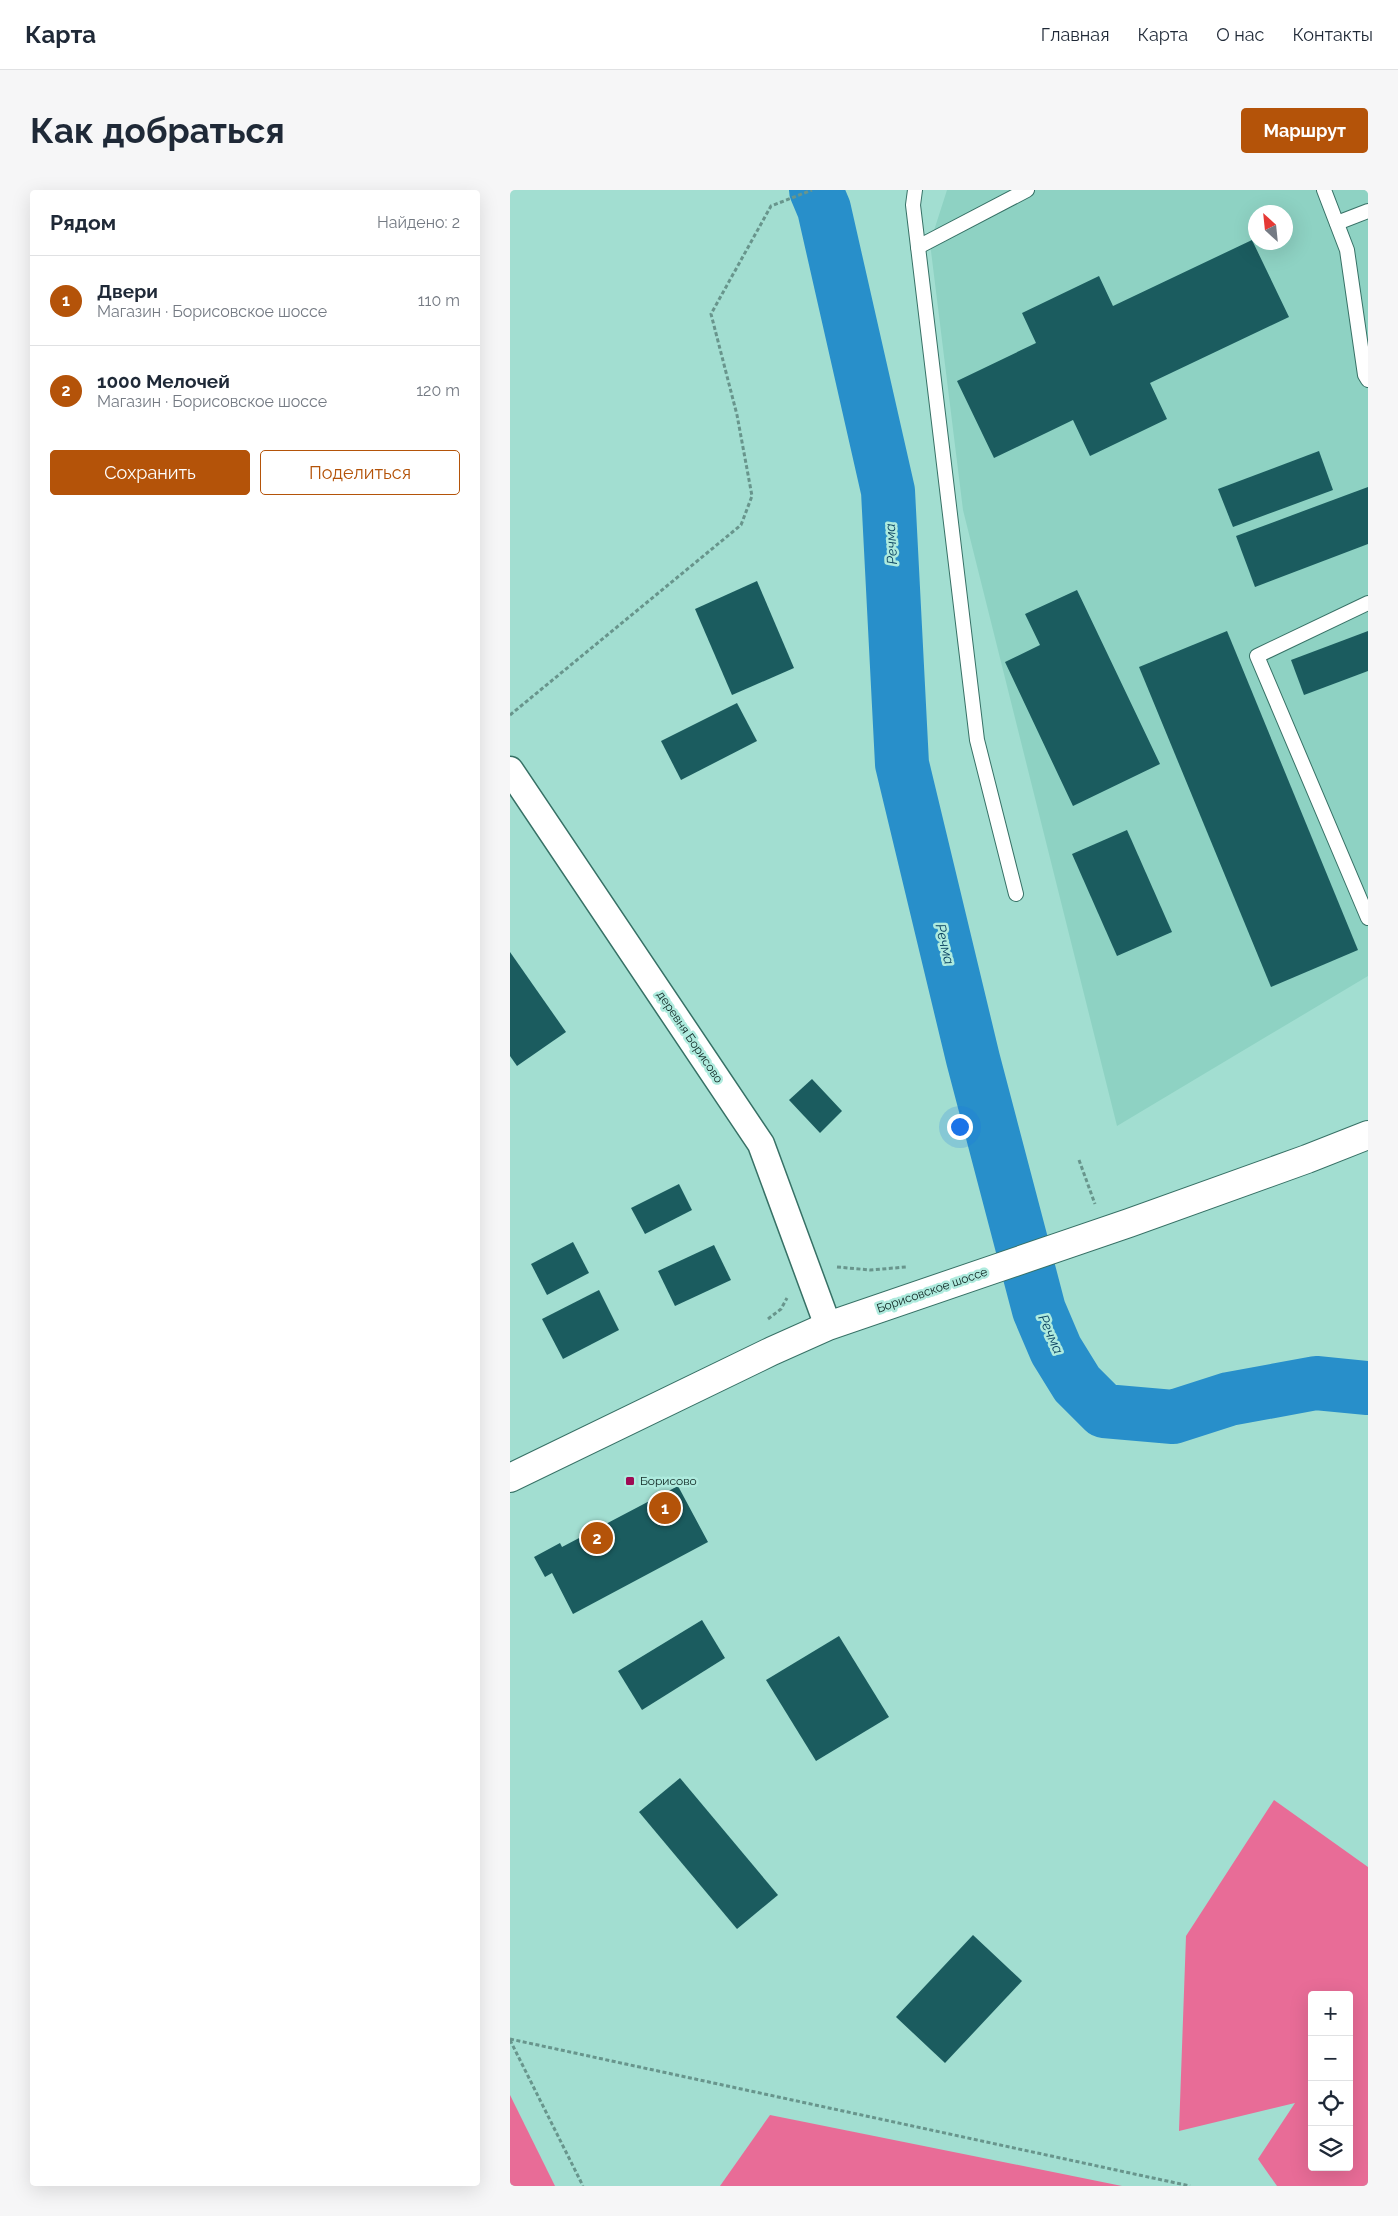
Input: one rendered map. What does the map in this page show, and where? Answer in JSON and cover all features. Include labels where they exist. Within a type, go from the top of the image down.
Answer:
[{"type":"main road","name":"Борисовское шоссе","points":[[510,1478],[828,1326],[1307,1160],[1368,1135]]},
{"type":"street","name":"деревня Борисово","points":[[512,778],[761,1144],[828,1326]]},
{"type":"lane","points":[[915,190],[913,206],[977,740],[1016,894]]},
{"type":"lane","points":[[918,247],[1027,190]]},
{"type":"lane","points":[[1324,190],[1347,250],[1365,375],[1368,380]]},
{"type":"lane","points":[[1337,223],[1368,211]]},
{"type":"lane","points":[[1368,603],[1257,656],[1368,918]]},
{"type":"path","points":[[510,715],[741,525],[752,496],[737,415],[711,314],[771,206],[812,190]]},
{"type":"path","points":[[1079,1160],[1096,1206]]},
{"type":"path","points":[[766,1321],[781,1309],[797,1280],[804,1262],[870,1270],[914,1266]]},
{"type":"path","points":[[510,2040],[583,2186]]},
{"type":"path","points":[[510,2040],[1190,2186]]},
{"type":"shaded area","points":[[947,190],[1368,190],[1368,976],[1117,1126],[963,510],[930,243]]},
{"type":"shaded area","points":[[1274,1800],[1368,1867],[1368,2186],[1277,2186],[1258,2159],[1295,2103],[1179,2131],[1186,1936]]},
{"type":"shaded area","points":[[510,2095],[555,2186],[510,2186]]},
{"type":"shaded area","points":[[770,2115],[1122,2186],[720,2186]]},
{"type":"building","points":[[1248,242],[1248,250],[1257,250],[1289,317],[1150,383],[1167,419],[1090,456],[1073,420],[994,458],[957,381],[1036,343],[1022,313],[1099,276],[1113,306]]},
{"type":"building","points":[[1319,451],[1333,490],[1233,527],[1218,489]]},
{"type":"building","points":[[1368,487],[1368,544],[1255,587],[1236,536]]},
{"type":"building","points":[[757,581],[794,668],[732,695],[695,609]]},
{"type":"building","points":[[1077,590],[1160,764],[1073,806],[1005,662],[1040,645],[1025,614]]},
{"type":"building","points":[[1227,631],[1358,950],[1271,987],[1139,667]]},
{"type":"building","points":[[1368,631],[1368,671],[1304,695],[1291,660]]},
{"type":"building","points":[[737,703],[757,741],[681,780],[661,741]]},
{"type":"building","points":[[1127,830],[1172,932],[1117,956],[1072,854]]},
{"type":"building","points":[[510,952],[566,1032],[517,1066],[510,1056]]},
{"type":"building","points":[[812,1079],[842,1111],[820,1133],[789,1100]]},
{"type":"building","points":[[679,1184],[692,1210],[645,1234],[631,1208]]},
{"type":"building","points":[[573,1242],[589,1273],[547,1295],[531,1264]]},
{"type":"building","points":[[714,1245],[731,1280],[675,1306],[658,1271]]},
{"type":"building","points":[[599,1290],[619,1330],[563,1359],[542,1319]]},
{"type":"building","points":[[678,1486],[708,1542],[573,1614],[552,1573],[545,1577],[534,1557],[560,1543],[562,1547]]},
{"type":"building","points":[[702,1620],[725,1658],[642,1710],[618,1671]]},
{"type":"building","points":[[839,1636],[889,1717],[816,1761],[766,1680]]},
{"type":"building","points":[[680,1778],[778,1895],[737,1929],[639,1812]]},
{"type":"building","points":[[973,1935],[1022,1981],[945,2063],[896,2017]]},
{"type":"waterway","name":"Речма","points":[[816,190],[824,209],[888,491],[902,764],[973,1059],[1039,1310],[1056,1350],[1077,1384],[1104,1411],[1173,1417],[1229,1399],[1316,1383],[1368,1388]]},
{"type":"place","name":"Борисово","points":[[630,1481]]},
{"type":"place","name":"Двери","points":[[665,1508]]},
{"type":"place","name":"1000 Мелочей","points":[[597,1538]]}]
